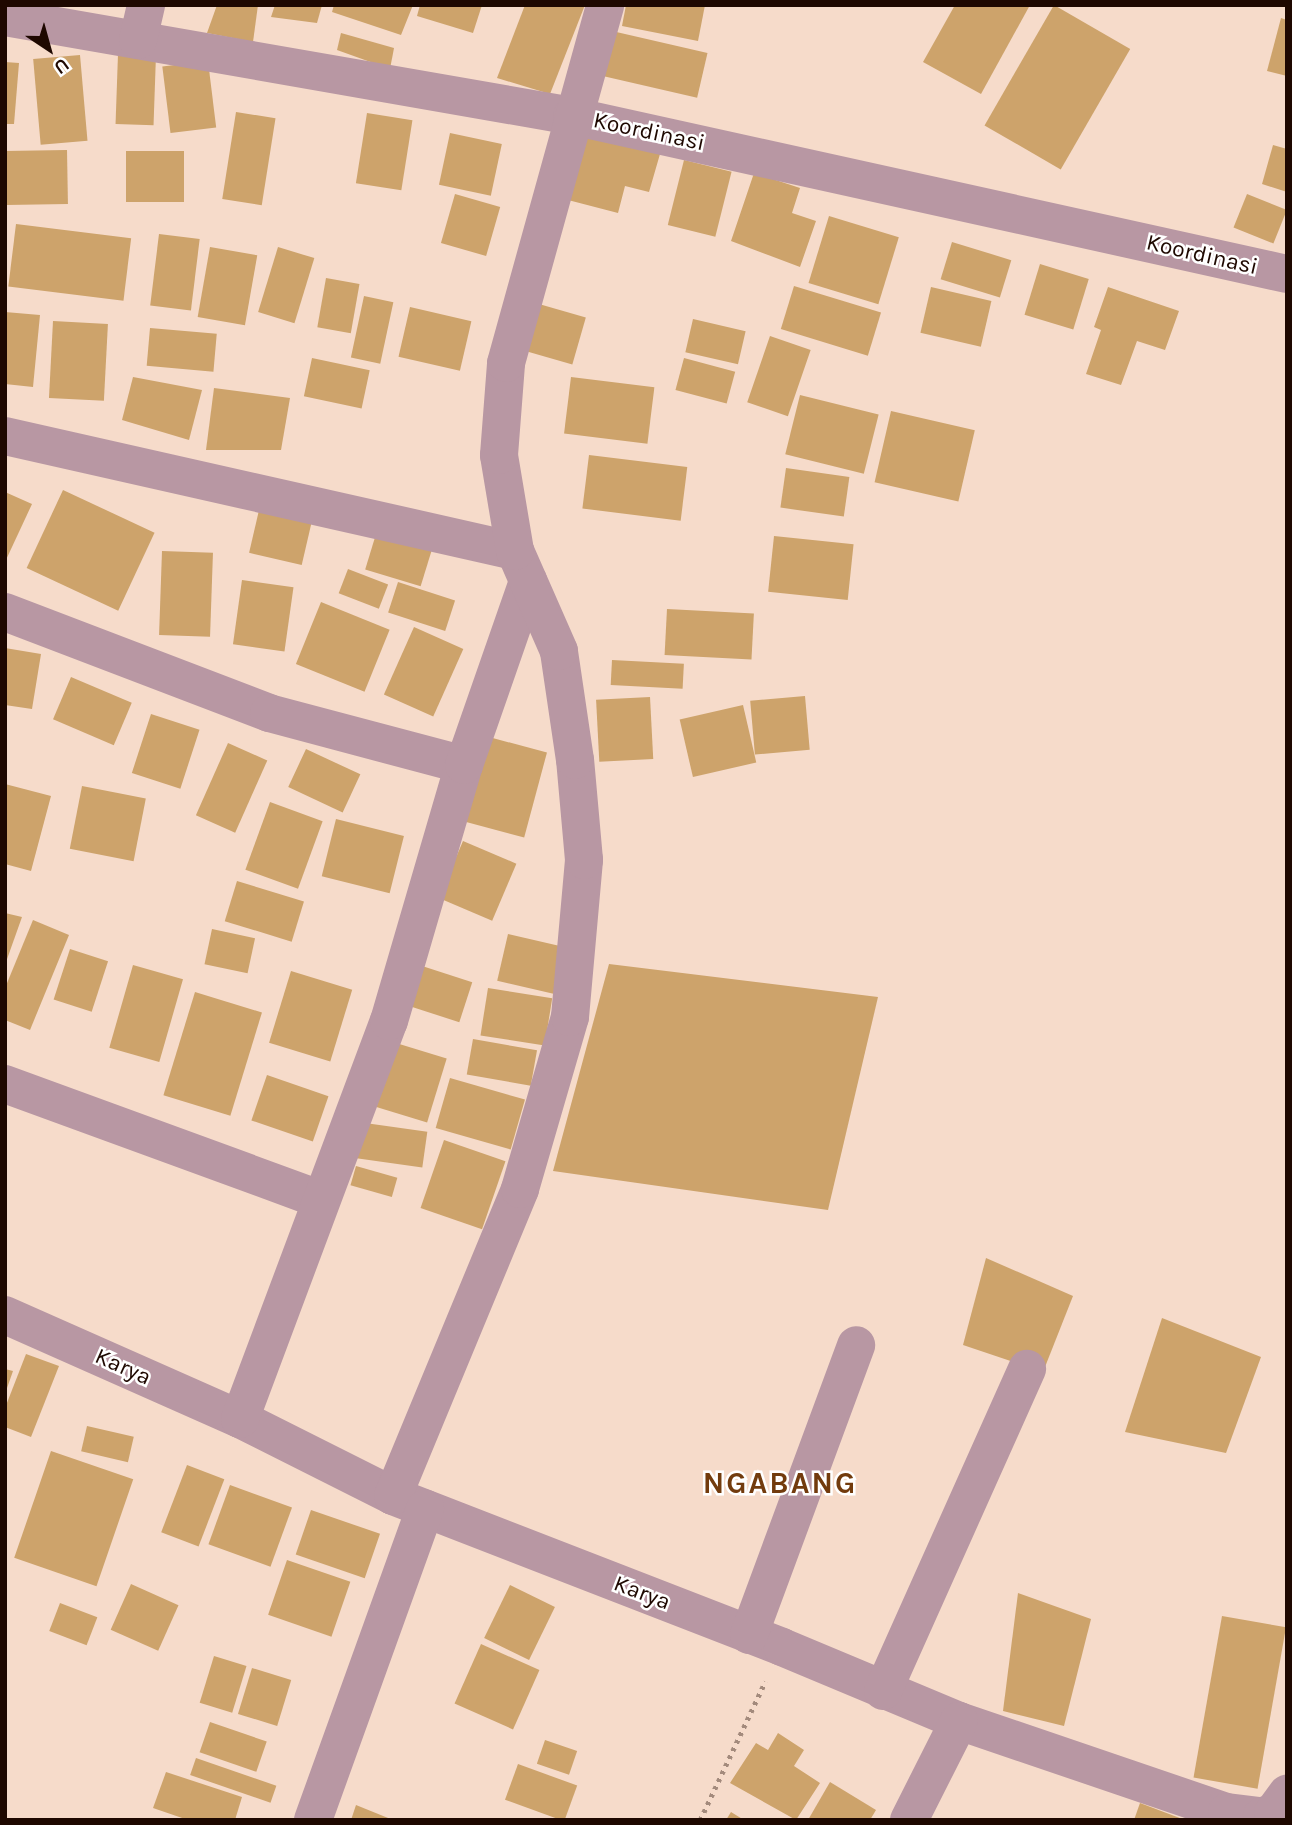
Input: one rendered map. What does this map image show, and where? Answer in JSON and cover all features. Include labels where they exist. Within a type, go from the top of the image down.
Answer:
[{"type":"street","points":[[313,1820],[409,1502],[520,1189],[570,1017],[584,860],[575,760],[559,651],[521,566],[499,455],[506,363],[572,116],[605,5]]},
{"type":"street","name":"Koordinasi","points":[[5,17],[142,23],[1287,274]]},
{"type":"street","points":[[5,436],[521,566]]},
{"type":"street","points":[[240,1419],[319,1199],[389,1021],[521,566]]},
{"type":"street","points":[[5,612],[269,713],[464,765]]},
{"type":"street","points":[[5,1084],[319,1199]]},
{"type":"street","name":"Karya","points":[[5,1315],[240,1419],[409,1502],[765,1641],[959,1721],[1227,1812],[1262,1816],[1273,1813],[1287,1794]]},
{"type":"street","points":[[765,1641],[856,1345]]},
{"type":"street","points":[[883,1691],[1027,1369]]},
{"type":"street","points":[[909,1820],[959,1721]]},
{"type":"path","points":[[701,1820],[765,1641]]},
{"type":"building","points":[[217,5],[258,5],[253,42],[207,33]]},
{"type":"building","points":[[275,5],[322,5],[317,23],[271,17]]},
{"type":"building","points":[[334,5],[413,5],[401,35],[332,12]]},
{"type":"building","points":[[420,5],[482,5],[473,33],[417,16]]},
{"type":"building","points":[[525,5],[585,5],[550,94],[497,78]]},
{"type":"building","points":[[626,5],[705,5],[698,41],[622,26]]},
{"type":"building","points":[[955,5],[1030,5],[981,94],[923,62]]},
{"type":"building","points":[[1054,5],[1130,49],[1061,169],[984,125]]},
{"type":"building","points":[[1281,18],[1287,20],[1287,76],[1267,71]]},
{"type":"building","points":[[612,31],[707,53],[697,98],[602,76]]},
{"type":"building","points":[[341,33],[394,48],[390,69],[337,50]]},
{"type":"building","points":[[118,54],[156,55],[154,125],[116,124]]},
{"type":"building","points":[[80,55],[87,141],[41,145],[33,59]]},
{"type":"building","points":[[208,61],[216,128],[171,133],[162,67]]},
{"type":"building","points":[[5,62],[19,63],[14,124],[5,124]]},
{"type":"building","points":[[236,112],[276,118],[262,205],[222,199]]},
{"type":"building","points":[[367,113],[412,120],[401,190],[356,183]]},
{"type":"building","points":[[588,129],[660,154],[649,192],[625,186],[618,213],[568,200]]},
{"type":"building","points":[[450,133],[502,144],[491,196],[439,185]]},
{"type":"building","points":[[1273,145],[1287,149],[1287,192],[1262,184]]},
{"type":"building","points":[[67,150],[68,204],[6,205],[5,151]]},
{"type":"building","points":[[126,151],[184,151],[184,202],[126,202]]},
{"type":"building","points":[[684,160],[732,172],[715,237],[668,225]]},
{"type":"building","points":[[754,173],[800,188],[792,213],[816,221],[800,267],[731,241]]},
{"type":"building","points":[[455,194],[500,207],[486,256],[441,243]]},
{"type":"building","points":[[1247,194],[1287,210],[1273,243],[1234,227]]},
{"type":"building","points":[[829,216],[899,237],[878,304],[809,283]]},
{"type":"building","points":[[16,224],[131,238],[123,301],[8,287]]},
{"type":"building","points":[[159,234],[200,239],[191,310],[150,305]]},
{"type":"building","points":[[952,242],[1011,260],[1000,297],[941,279]]},
{"type":"building","points":[[210,247],[257,255],[245,325],[198,317]]},
{"type":"building","points":[[278,247],[314,258],[294,323],[258,312]]},
{"type":"building","points":[[1040,264],[1089,279],[1073,330],[1025,315]]},
{"type":"building","points":[[326,278],[359,284],[351,333],[317,327]]},
{"type":"building","points":[[794,286],[881,313],[868,356],[781,329]]},
{"type":"building","points":[[931,287],[991,301],[981,347],[920,333]]},
{"type":"building","points":[[1108,287],[1179,311],[1165,350],[1137,341],[1121,385],[1086,374],[1101,330],[1094,327]]},
{"type":"building","points":[[364,296],[393,302],[380,364],[351,358]]},
{"type":"building","points":[[532,302],[586,317],[572,365],[518,349]]},
{"type":"building","points":[[410,307],[471,321],[460,371],[399,357]]},
{"type":"building","points":[[5,312],[40,315],[33,387],[5,384]]},
{"type":"building","points":[[693,319],[746,331],[738,364],[685,352]]},
{"type":"building","points":[[53,321],[108,324],[104,401],[49,398]]},
{"type":"building","points":[[150,328],[217,334],[213,372],[147,366]]},
{"type":"building","points":[[770,336],[811,350],[788,416],[747,402]]},
{"type":"building","points":[[312,358],[370,370],[362,408],[304,396]]},
{"type":"building","points":[[684,358],[735,372],[727,404],[675,390]]},
{"type":"building","points":[[133,377],[202,390],[189,440],[122,420]]},
{"type":"building","points":[[571,377],[654,387],[647,444],[564,434]]},
{"type":"building","points":[[214,388],[290,398],[281,450],[206,450]]},
{"type":"building","points":[[800,395],[879,415],[864,474],[785,454]]},
{"type":"building","points":[[891,411],[975,430],[958,501],[875,482]]},
{"type":"building","points":[[589,455],[687,467],[681,521],[582,509]]},
{"type":"building","points":[[786,468],[849,477],[844,517],[780,508]]},
{"type":"building","points":[[63,490],[155,533],[118,611],[27,568]]},
{"type":"building","points":[[5,492],[32,504],[5,562]]},
{"type":"building","points":[[259,510],[312,522],[302,565],[249,553]]},
{"type":"building","points":[[376,534],[431,551],[421,586],[365,569]]},
{"type":"building","points":[[774,536],[854,544],[848,600],[768,592]]},
{"type":"building","points":[[162,551],[213,553],[210,637],[159,635]]},
{"type":"building","points":[[348,569],[388,584],[379,609],[339,593]]},
{"type":"building","points":[[242,580],[293,587],[284,652],[233,644]]},
{"type":"building","points":[[398,582],[455,601],[445,631],[388,612]]},
{"type":"building","points":[[321,602],[390,630],[365,692],[296,664]]},
{"type":"building","points":[[667,609],[754,614],[751,659],[665,655]]},
{"type":"building","points":[[414,627],[463,649],[433,717],[384,695]]},
{"type":"building","points":[[5,648],[41,654],[32,709],[5,705]]},
{"type":"building","points":[[612,660],[684,664],[683,689],[611,685]]},
{"type":"building","points":[[71,677],[132,703],[114,745],[53,719]]},
{"type":"building","points":[[805,696],[810,750],[755,755],[750,701]]},
{"type":"building","points":[[650,697],[653,759],[599,762],[596,700]]},
{"type":"building","points":[[743,705],[756,762],[693,777],[680,720]]},
{"type":"building","points":[[151,714],[200,730],[180,789],[132,773]]},
{"type":"building","points":[[489,737],[547,753],[524,838],[466,822]]},
{"type":"building","points":[[228,743],[267,760],[235,833],[196,815]]},
{"type":"building","points":[[306,749],[360,774],[343,812],[288,787]]},
{"type":"building","points":[[5,784],[51,796],[31,871],[5,864]]},
{"type":"building","points":[[82,786],[146,798],[134,861],[70,849]]},
{"type":"building","points":[[270,802],[323,821],[298,889],[245,870]]},
{"type":"building","points":[[336,819],[404,836],[390,893],[322,876]]},
{"type":"building","points":[[463,841],[516,864],[492,921],[439,898]]},
{"type":"building","points":[[237,881],[304,901],[292,942],[225,921]]},
{"type":"building","points":[[5,913],[22,917],[6,962],[5,962]]},
{"type":"building","points":[[33,920],[69,935],[30,1030],[5,1020],[5,988]]},
{"type":"building","points":[[212,929],[255,938],[248,973],[205,964]]},
{"type":"building","points":[[508,934],[567,948],[557,994],[497,981]]},
{"type":"building","points":[[70,949],[108,961],[92,1012],[54,999]]},
{"type":"building","points":[[609,964],[878,997],[828,1210],[553,1171]]},
{"type":"building","points":[[133,965],[183,979],[159,1062],[109,1048]]},
{"type":"building","points":[[419,965],[472,982],[459,1022],[406,1005]]},
{"type":"building","points":[[291,971],[352,990],[330,1061],[269,1043]]},
{"type":"building","points":[[488,988],[552,998],[545,1046],[480,1035]]},
{"type":"building","points":[[195,992],[262,1012],[230,1116],[163,1095]]},
{"type":"building","points":[[473,1039],[537,1050],[531,1086],[467,1074]]},
{"type":"building","points":[[396,1043],[447,1058],[427,1123],[376,1107]]},
{"type":"building","points":[[267,1075],[328,1096],[313,1142],[251,1120]]},
{"type":"building","points":[[450,1078],[525,1099],[511,1149],[436,1128]]},
{"type":"building","points":[[358,1122],[427,1132],[422,1167],[353,1158]]},
{"type":"building","points":[[444,1140],[505,1161],[482,1229],[421,1208]]},
{"type":"building","points":[[356,1166],[397,1178],[392,1197],[350,1185]]},
{"type":"building","points":[[986,1258],[1073,1296],[1043,1372],[963,1345]]},
{"type":"building","points":[[1162,1318],[1261,1357],[1226,1453],[1125,1432]]},
{"type":"building","points":[[26,1354],[59,1366],[31,1437],[5,1427],[5,1408]]},
{"type":"building","points":[[5,1369],[13,1371],[6,1391],[5,1391]]},
{"type":"building","points":[[87,1426],[134,1437],[128,1462],[81,1451]]},
{"type":"building","points":[[51,1451],[133,1479],[96,1586],[14,1558]]},
{"type":"building","points":[[187,1465],[224,1479],[199,1547],[161,1532]]},
{"type":"building","points":[[230,1485],[292,1508],[270,1567],[208,1544]]},
{"type":"building","points":[[311,1510],[380,1534],[365,1578],[296,1554]]},
{"type":"building","points":[[287,1560],[350,1582],[331,1637],[268,1615]]},
{"type":"building","points":[[131,1584],[179,1605],[158,1651],[111,1630]]},
{"type":"building","points":[[510,1585],[555,1607],[529,1660],[484,1638]]},
{"type":"building","points":[[1018,1593],[1091,1619],[1064,1726],[1003,1711]]},
{"type":"building","points":[[60,1603],[97,1617],[87,1645],[49,1631]]},
{"type":"building","points":[[1222,1616],[1286,1627],[1258,1789],[1194,1778]]},
{"type":"building","points":[[481,1644],[539,1670],[513,1729],[455,1703]]},
{"type":"building","points":[[214,1656],[247,1666],[232,1713],[200,1703]]},
{"type":"building","points":[[252,1668],[291,1680],[277,1726],[238,1714]]},
{"type":"building","points":[[210,1722],[267,1742],[256,1772],[200,1752]]},
{"type":"building","points":[[778,1733],[804,1750],[794,1766],[820,1783],[796,1820],[730,1783],[756,1743],[768,1750]]},
{"type":"building","points":[[545,1740],[577,1751],[569,1775],[537,1764]]},
{"type":"building","points":[[196,1758],[276,1786],[271,1803],[190,1775]]},
{"type":"building","points":[[518,1764],[577,1786],[565,1820],[505,1800]]},
{"type":"building","points":[[166,1772],[242,1797],[235,1820],[188,1820],[153,1808]]},
{"type":"building","points":[[830,1782],[876,1810],[870,1820],[808,1820]]},
{"type":"building","points":[[1140,1803],[1185,1820],[1134,1820]]},
{"type":"building","points":[[356,1805],[393,1820],[351,1820]]},
{"type":"building","points":[[731,1812],[744,1820],[726,1820]]},
{"type":"district","name":"NGABANG","points":[[780,1483]]}]
